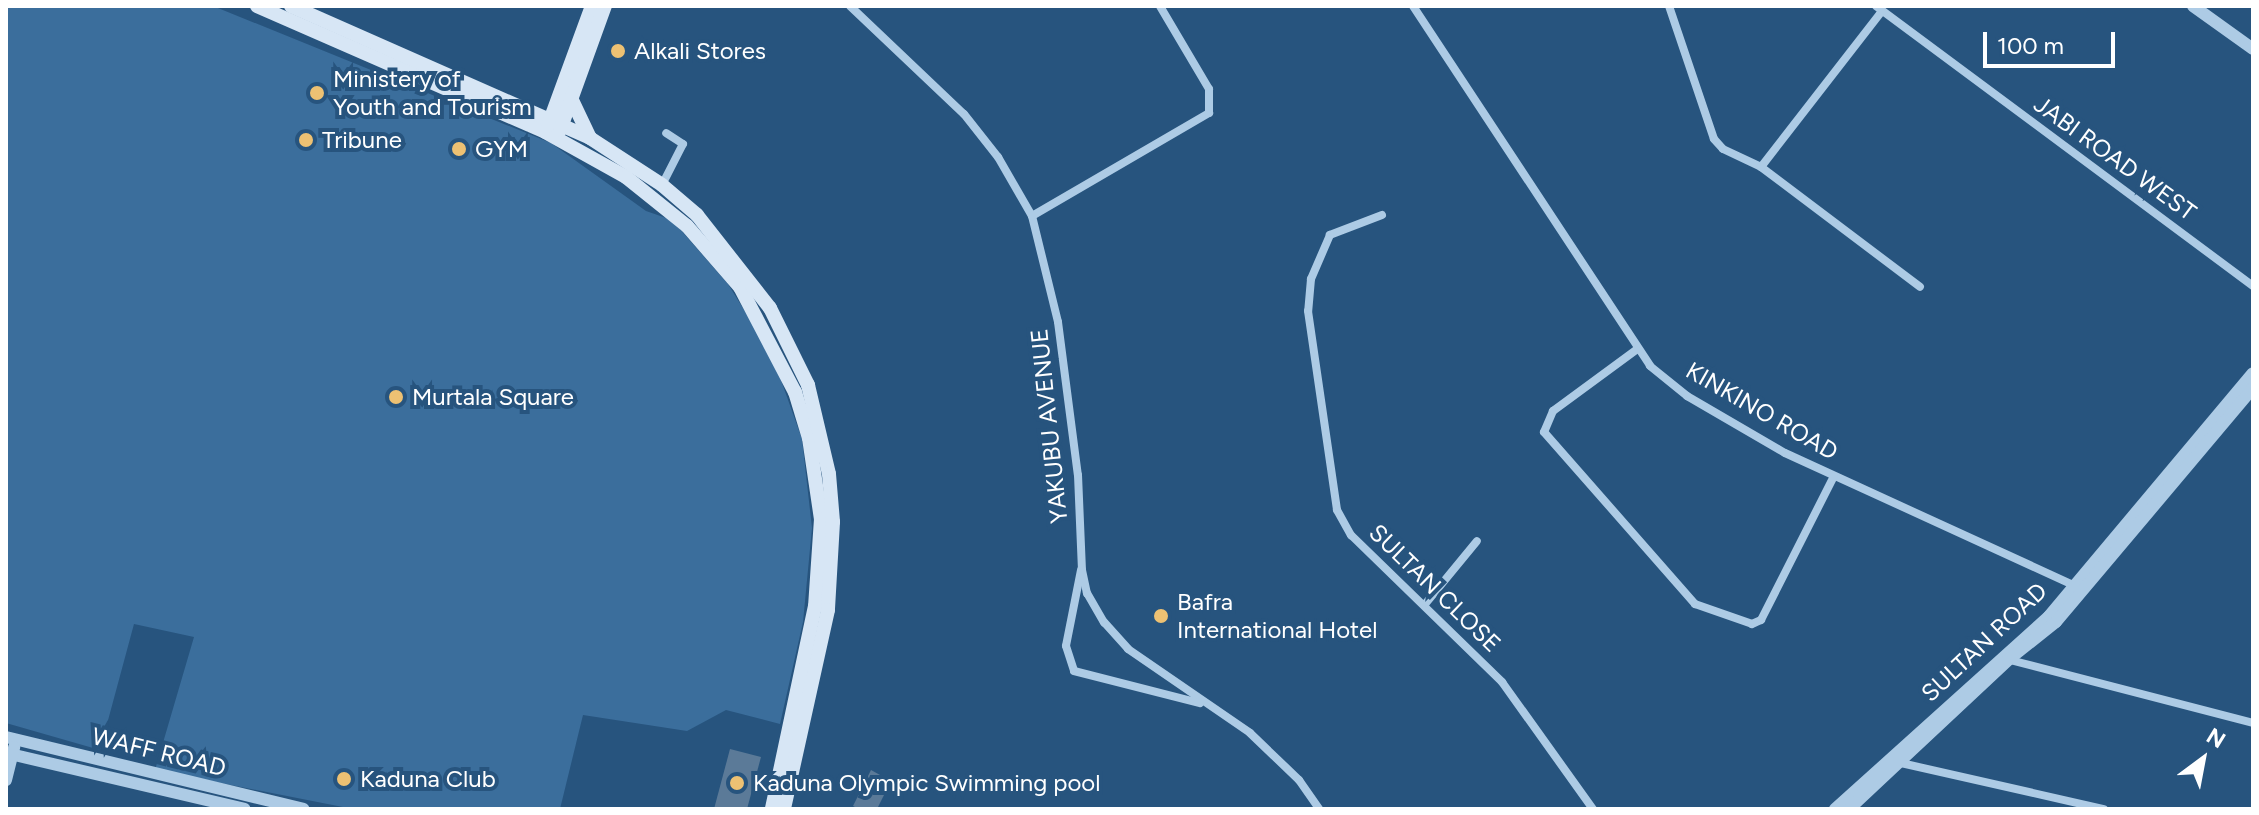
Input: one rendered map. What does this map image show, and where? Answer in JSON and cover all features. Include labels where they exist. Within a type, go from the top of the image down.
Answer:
[{"type":"main road","points":[[257,6],[554,128],[590,138],[662,185],[697,215],[750,277],[790,344],[821,432],[834,564],[784,809]]},
{"type":"main road","points":[[291,6],[522,107],[554,128],[653,196],[706,246],[759,317],[795,392],[815,478],[820,559],[772,809]]},
{"type":"main road","points":[[590,138],[567,94],[592,6]]},
{"type":"main road","points":[[554,128],[605,6]]},
{"type":"main road","points":[[522,107],[567,94]]},
{"type":"street","name":"YAKUBU AVENUE","points":[[850,6],[964,114],[998,157],[1032,216],[1058,322],[1078,475],[1082,570],[1087,593],[1104,622],[1128,649],[1274,755],[1319,809]]},
{"type":"street","points":[[1032,216],[1209,113],[1209,89],[1160,6]]},
{"type":"street","name":"KINKINO ROAD","points":[[1413,6],[1636,350],[1687,396],[1834,476],[2075,586]]},
{"type":"street","points":[[1669,6],[1714,139],[1761,167],[1920,287]]},
{"type":"street","points":[[2193,6],[2252,47]]},
{"type":"street","points":[[1761,167],[1879,8]]},
{"type":"street","name":"JABI ROAD WEST","points":[[1879,8],[2253,286]]},
{"type":"street","points":[[662,185],[683,144],[666,133]]},
{"type":"street","name":"SULTAN CLOSE","points":[[1382,215],[1328,238],[1311,279],[1308,311],[1337,510],[1351,535],[1426,603],[1502,682],[1593,809]]},
{"type":"street","points":[[1636,350],[1553,411],[1544,432],[1695,604],[1752,624],[1761,620],[1834,476]]},
{"type":"street","points":[[2172,479],[2253,373]]},
{"type":"street","points":[[2155,499],[2253,388]]},
{"type":"street","name":"SULTAN ROAD","points":[[1835,809],[2049,616],[2155,499]]},
{"type":"street","name":"SULTAN ROAD","points":[[1849,809],[1901,763],[2003,659],[2056,622],[2155,499]]},
{"type":"street","points":[[1426,603],[1477,541]]},
{"type":"street","points":[[1082,570],[1066,646],[1074,671],[1206,704]]},
{"type":"street","points":[[2003,659],[2253,723]]},
{"type":"street","points":[[6,779],[11,738]]},
{"type":"street","name":"WAFF ROAD","points":[[11,738],[303,809]]},
{"type":"street","name":"WAFF ROAD","points":[[9,753],[245,809]]},
{"type":"street","points":[[6,779],[32,759]]},
{"type":"street","points":[[1901,763],[2104,809]]},
{"type":"shaded area","name":"Murtala Square","points":[[6,6],[213,6],[551,143],[646,211],[672,220],[728,284],[772,355],[802,439],[812,528],[803,622],[780,724],[726,710],[687,731],[583,715],[560,809],[353,809],[155,770],[194,637],[134,624],[100,750],[6,723]]},
{"type":"shaded area","name":"Kaduna Olympic Swimming pool","points":[[730,749],[761,757],[747,809],[714,809]]},
{"type":"shaded area","points":[[871,770],[891,781],[877,809],[859,809],[853,806]]},
{"type":"place","name":"Alkali Stores","points":[[618,51]]},
{"type":"place","name":"Ministery of Youth and Tourism","points":[[317,93]]},
{"type":"place","name":"Tribune","points":[[306,140]]},
{"type":"place","name":"GYM","points":[[459,149]]},
{"type":"place","name":"Murtala Square","points":[[396,397]]},
{"type":"place","name":"Bafra International Hotel","points":[[1161,616]]},
{"type":"place","name":"Kaduna Club","points":[[344,779]]},
{"type":"place","name":"Kaduna Olympic Swimming pool","points":[[737,783]]}]
